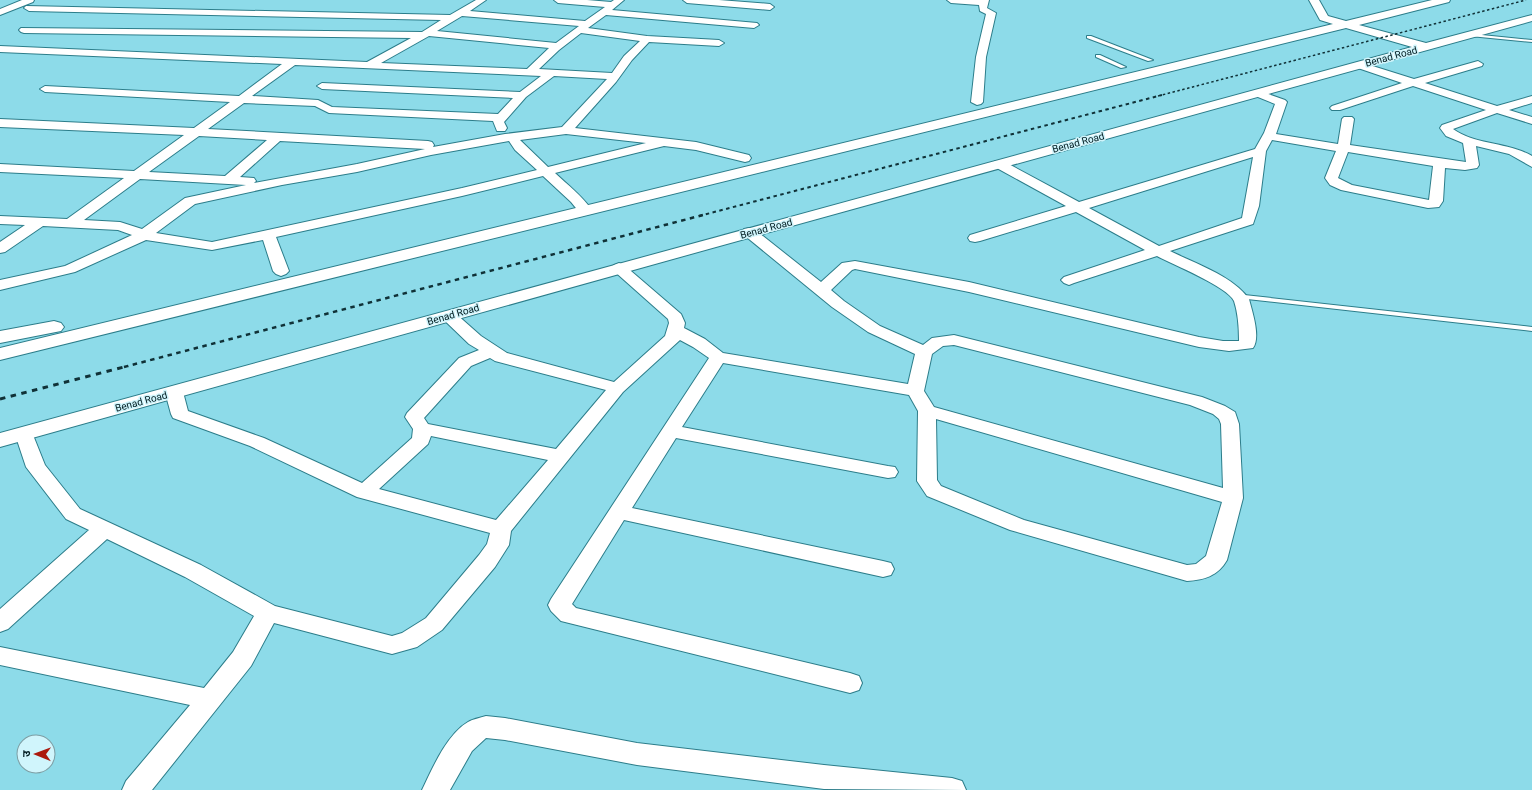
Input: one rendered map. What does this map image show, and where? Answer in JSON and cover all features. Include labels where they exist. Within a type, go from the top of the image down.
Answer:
[{"type":"street","points":[[81,11],[101,0]]},
{"type":"street","points":[[367,66],[457,16],[482,0]]},
{"type":"street","points":[[558,0],[616,3]]},
{"type":"street","points":[[687,0],[770,7]]},
{"type":"street","points":[[951,0],[984,1],[983,9],[991,13],[985,38],[977,102]]},
{"type":"street","points":[[1314,0],[1324,18],[1425,47]]},
{"type":"street","points":[[0,354],[581,205],[745,158],[921,117],[1395,0]]},
{"type":"street","points":[[0,337],[69,324],[281,271],[581,205],[1034,102],[1445,0]]},
{"type":"street","points":[[208,42],[266,3]]},
{"type":"street","points":[[529,73],[558,46],[616,3]]},
{"type":"street","points":[[0,12],[29,4],[64,10],[81,11],[457,16],[583,27],[647,39],[719,43]]},
{"type":"street","points":[[64,10],[21,32],[335,35],[425,34],[558,46]]},
{"type":"street","points":[[603,12],[754,25]]},
{"type":"street","name":"Benad Road","points":[[0,440],[749,232],[1532,18]]},
{"type":"street","points":[[566,130],[615,76],[628,58],[647,39]]},
{"type":"street","points":[[0,49],[291,63],[615,76]]},
{"type":"street","points":[[182,58],[195,50]]},
{"type":"street","points":[[71,223],[199,132],[291,63]]},
{"type":"street","points":[[1336,108],[1378,93],[1478,64]]},
{"type":"street","points":[[1359,65],[1532,121]]},
{"type":"street","points":[[551,74],[522,95],[498,122],[509,137],[519,147],[581,205]]},
{"type":"street","points":[[322,86],[522,95]]},
{"type":"street","points":[[45,89],[318,103],[329,110],[406,115],[502,118]]},
{"type":"street","points":[[1069,280],[1248,221],[1252,206],[1260,152],[1281,102],[1257,93]]},
{"type":"street","points":[[1532,99],[1446,128],[1450,133],[1469,141],[1526,156],[1532,163]]},
{"type":"street","points":[[1348,119],[1344,147],[1331,178],[1340,186],[1434,204],[1436,201],[1438,166],[1444,164]]},
{"type":"street","points":[[0,123],[459,146]]},
{"type":"street","points":[[0,285],[70,269],[144,235],[190,201],[282,181],[357,168],[509,137],[566,130],[696,146],[745,158]]},
{"type":"street","points":[[1268,136],[1444,164],[1466,166],[1473,165],[1469,141]]},
{"type":"street","points":[[227,180],[277,137]]},
{"type":"street","points":[[0,220],[120,226],[144,235],[212,246],[462,192],[667,142]]},
{"type":"street","points":[[975,238],[1260,152]]},
{"type":"street","points":[[822,290],[847,266],[866,266],[968,287],[1224,347],[1238,347],[1247,344],[1245,311],[1241,299],[1224,284],[999,164]]},
{"type":"street","points":[[0,168],[227,180],[282,181]]},
{"type":"street","points":[[0,249],[40,222]]},
{"type":"street","points":[[749,232],[838,304],[874,329],[924,352]]},
{"type":"street","points":[[268,235],[281,271]]},
{"type":"street","points":[[24,434],[36,467],[73,514],[193,571],[268,613],[392,645],[409,641],[434,624],[487,561],[498,545],[501,530],[617,388],[673,338],[677,323],[675,317],[619,268]]},
{"type":"street","points":[[449,316],[475,340],[501,357],[617,388]]},
{"type":"street","points":[[676,331],[699,343],[718,357],[915,391]]},
{"type":"street","points":[[954,340],[1196,401],[1219,410],[1228,416],[1230,424],[1233,498],[1216,560],[1201,572],[1187,573],[1017,525],[934,491],[927,481],[927,411],[915,391],[924,352],[938,342],[954,340]]},
{"type":"street","points":[[364,492],[421,440],[422,429],[414,417],[465,362],[492,351]]},
{"type":"street","points":[[718,357],[559,605],[569,615],[850,683]]},
{"type":"street","points":[[174,392],[180,414],[257,442],[364,492],[501,530]]},
{"type":"street","points":[[927,411],[1233,498]]},
{"type":"street","points":[[422,429],[561,456]]},
{"type":"street","points":[[670,431],[888,472]]},
{"type":"street","points":[[619,512],[883,569]]},
{"type":"street","points":[[0,623],[104,529]]},
{"type":"street","points":[[136,790],[242,658],[268,613]]},
{"type":"street","points":[[0,656],[209,698]]},
{"type":"street","points":[[436,790],[463,742],[472,733],[486,727],[505,729],[637,754],[824,777],[952,790]]},
{"type":"lane","points":[[1472,35],[1532,42]]},
{"type":"lane","points":[[1089,37],[1150,60]]},
{"type":"lane","points":[[1098,56],[1123,67]]},
{"type":"lane","points":[[1238,296],[1532,329]]},
{"type":"railway","points":[[1158,96],[1526,0]]},
{"type":"railway","points":[[699,216],[1162,95]]},
{"type":"railway","points":[[124,367],[703,215]]},
{"type":"railway","points":[[0,399],[128,366]]}]
